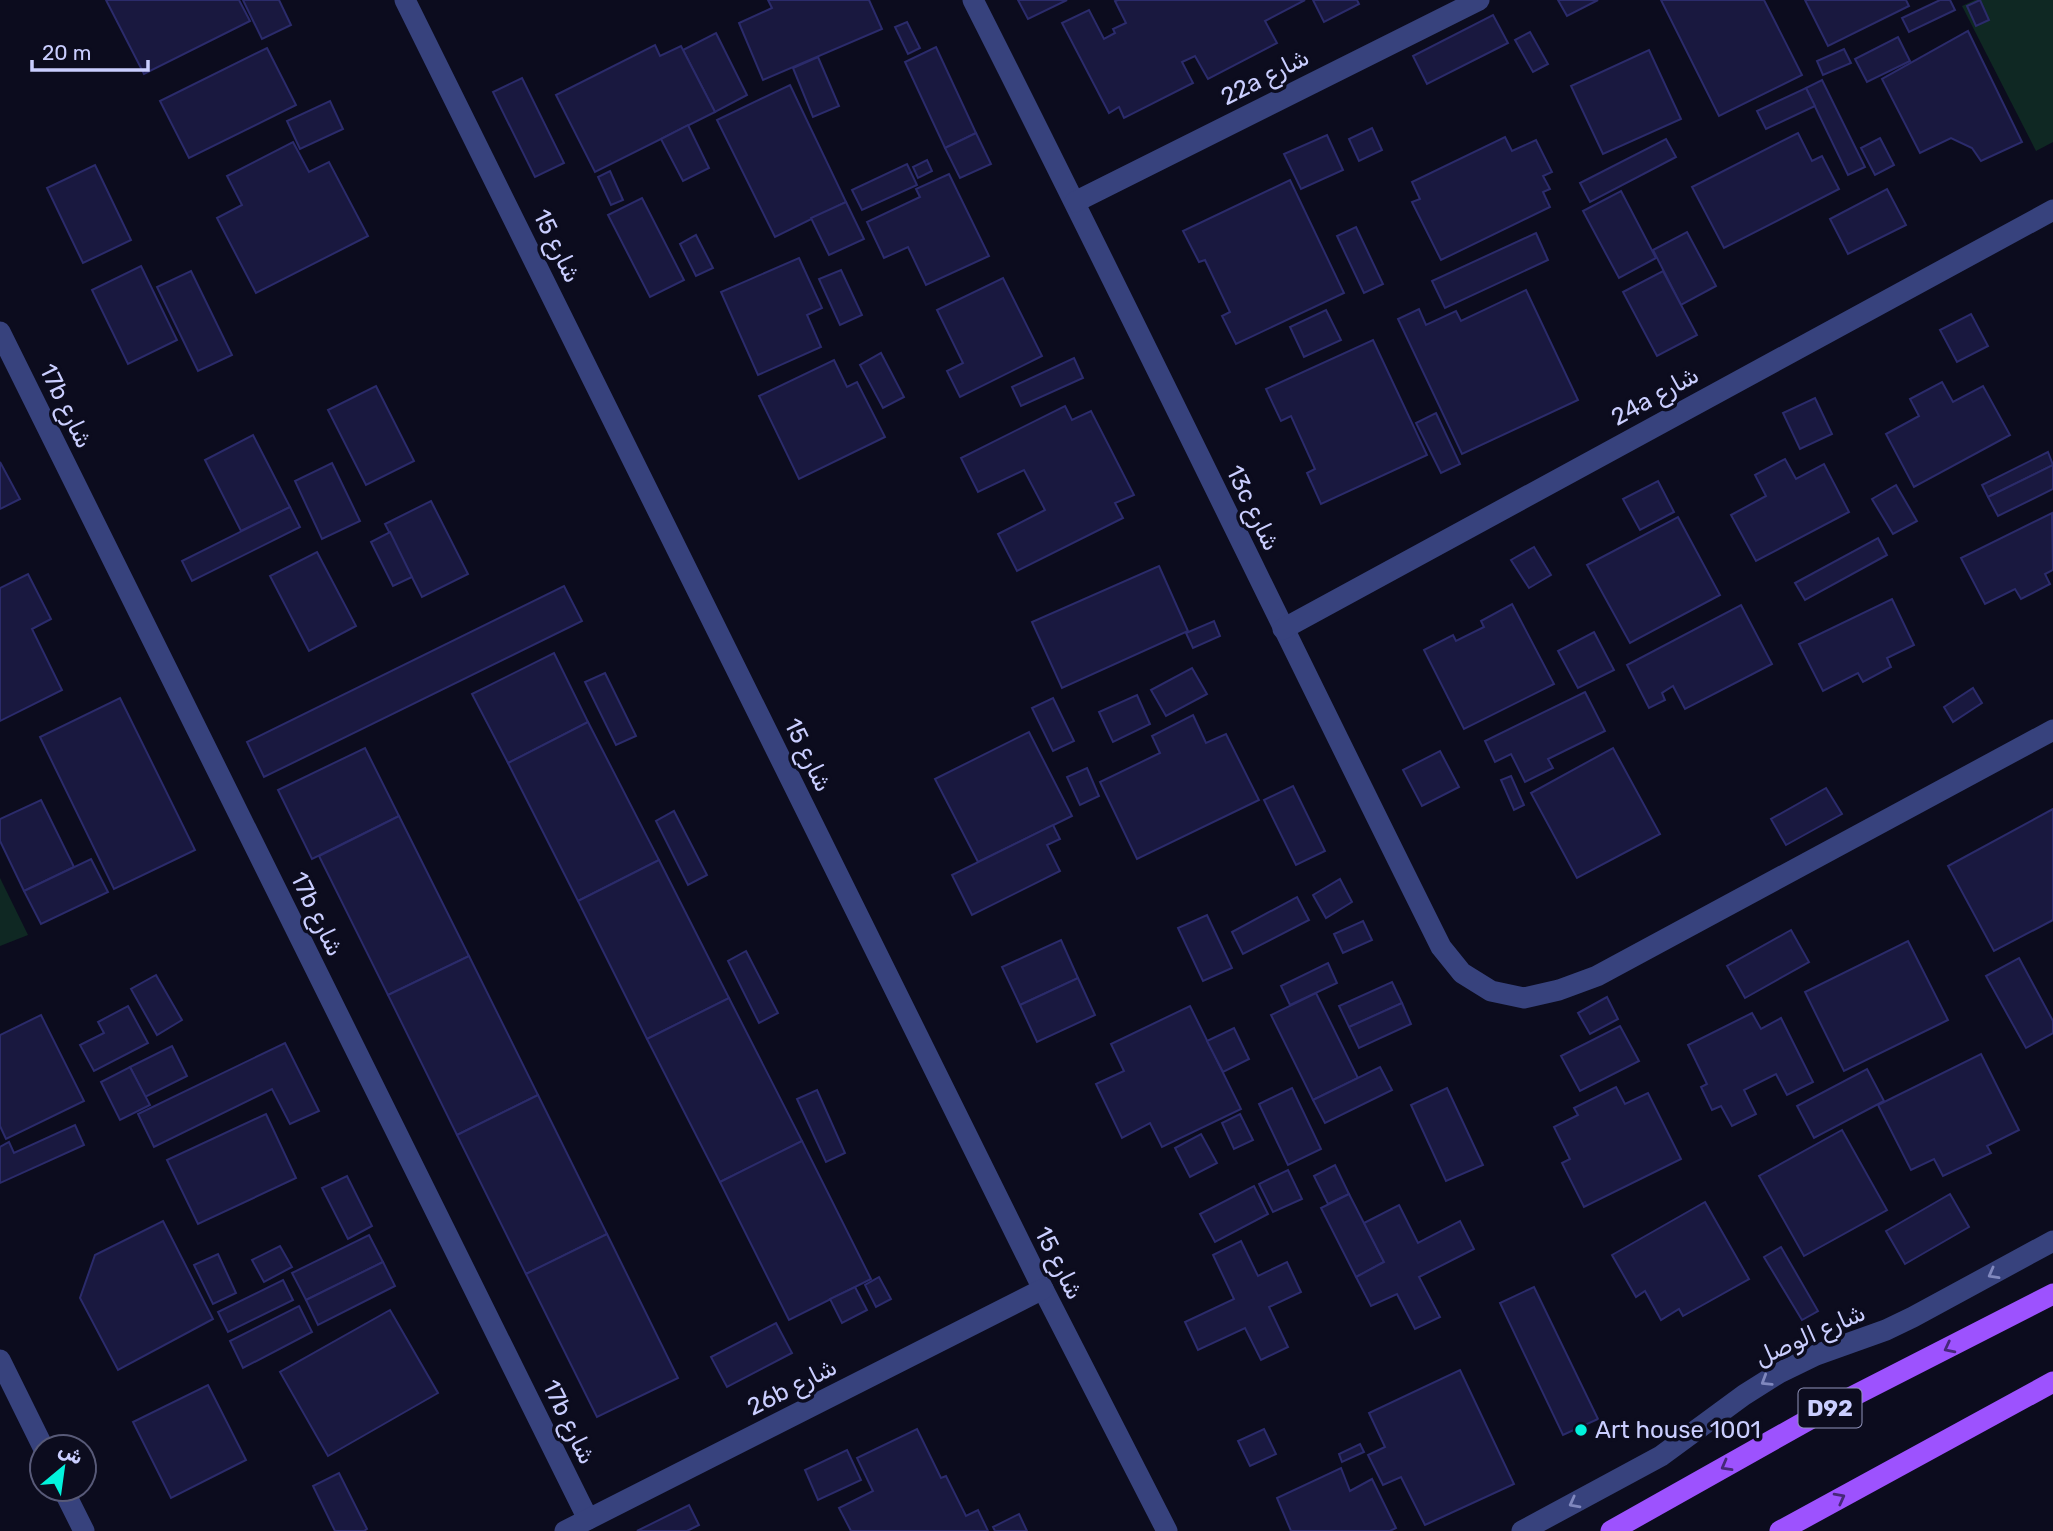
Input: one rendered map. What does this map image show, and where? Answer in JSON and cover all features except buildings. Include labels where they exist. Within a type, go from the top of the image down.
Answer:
[{"type":"main road","name":"D92","points":[[1611,1531],[1825,1410],[2053,1294]]},
{"type":"main road","points":[[1780,1531],[2053,1382]]},
{"type":"street","name":"شارع 15","points":[[405,0],[1043,1289],[1167,1531]]},
{"type":"street","name":"13c شارع","points":[[973,0],[1441,947],[1462,973],[1491,991],[1524,998],[1559,990],[1597,976],[2053,730]]},
{"type":"street","name":"22a شارع","points":[[1075,202],[1479,0]]},
{"type":"street","name":"24a شارع","points":[[1283,629],[2053,210]]},
{"type":"street","name":"17b شارع","points":[[0,332],[588,1519]]},
{"type":"street","name":"شارع الوصل","points":[[1522,1531],[1661,1456],[1744,1395],[1779,1373],[1816,1355],[1904,1322],[2053,1241]]},
{"type":"street","name":"26b شارع","points":[[565,1531],[1043,1289]]},
{"type":"street","points":[[0,1360],[36,1433]]},
{"type":"street","points":[[70,1503],[84,1531]]},
{"type":"green space","points":[[1975,0],[2053,0],[2053,142],[2036,151],[1962,6]]},
{"type":"green space","points":[[0,878],[28,935],[0,946]]},
{"type":"place","name":"Art house 1001","points":[[1581,1430]]}]
